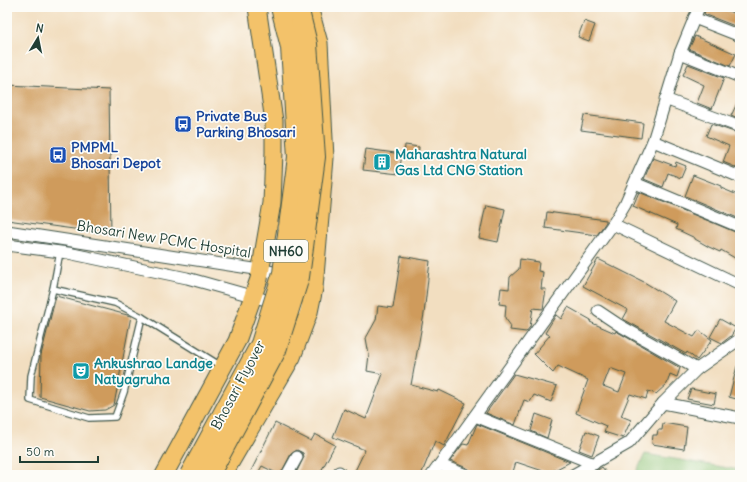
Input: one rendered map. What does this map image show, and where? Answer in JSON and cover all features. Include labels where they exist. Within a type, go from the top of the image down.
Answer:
[{"type":"highway","name":"Bhosari Flyover","points":[[190,475],[261,344],[283,273],[298,157],[291,46],[281,7]]},
{"type":"highway","name":"Bhosari Flyover","points":[[209,475],[276,350],[299,277],[315,157],[307,44],[298,7]]},
{"type":"main road","points":[[164,475],[237,340],[253,297],[261,269],[272,203],[274,121],[257,7]]},
{"type":"main road","points":[[223,475],[292,357],[309,312],[316,280],[325,158],[319,42],[309,7]]},
{"type":"street","points":[[432,475],[613,224],[635,183],[653,141],[680,53],[699,7]]},
{"type":"street","points":[[694,18],[740,36]]},
{"type":"street","points":[[680,53],[740,77]]},
{"type":"street","points":[[665,99],[740,127]]},
{"type":"street","points":[[653,141],[740,177]]},
{"type":"street","points":[[635,183],[740,227]]},
{"type":"street","points":[[613,224],[740,285]]},
{"type":"street","name":"Bhosari New PCMC Hospital","points":[[7,230],[261,269],[316,280]]},
{"type":"street","points":[[7,245],[60,252],[204,282],[309,312]]},
{"type":"street","points":[[598,311],[619,325],[697,369]]},
{"type":"street","points":[[573,475],[630,443],[663,403],[697,369],[740,339]]},
{"type":"street","points":[[663,403],[740,418]]},
{"type":"street","points":[[475,416],[594,464]]},
{"type":"street","points":[[287,475],[297,457]]},
{"type":"street","points":[[440,465],[466,475]]},
{"type":"lane","points":[[60,252],[53,289],[31,376],[30,400],[89,418],[115,418],[124,392],[142,317]]},
{"type":"lane","points":[[53,289],[115,303],[142,317],[222,367]]},
{"type":"green space","points":[[645,454],[740,470],[740,475],[635,475]]},
{"type":"building","points":[[706,7],[719,7],[740,16],[740,28],[704,14]]},
{"type":"building","points":[[584,21],[595,25],[589,41],[578,37]]},
{"type":"building","points":[[695,36],[736,54],[730,66],[689,49]]},
{"type":"building","points":[[688,64],[724,78],[712,109],[697,103],[704,85],[683,75]]},
{"type":"building","name":"PMPML Bhosari Depot","points":[[7,85],[109,90],[111,234],[7,220]]},
{"type":"building","points":[[740,97],[740,120],[731,116]]},
{"type":"building","points":[[584,115],[643,123],[641,138],[581,130]]},
{"type":"building","points":[[711,124],[740,134],[740,169],[723,162],[729,146],[706,136]]},
{"type":"building","points":[[405,145],[419,147],[418,158],[404,156]]},
{"type":"building","name":"Maharashtra Natural Gas Ltd CNG Station","points":[[366,149],[402,154],[399,174],[363,170]]},
{"type":"building","points":[[653,158],[675,166],[676,162],[686,166],[681,178],[668,173],[663,187],[644,179]]},
{"type":"building","points":[[693,175],[721,186],[721,188],[740,196],[740,219],[685,196]]},
{"type":"building","points":[[639,192],[740,234],[740,261],[721,250],[720,252],[709,247],[676,229],[677,225],[633,206]]},
{"type":"building","points":[[486,205],[505,209],[498,242],[479,238]]},
{"type":"building","points":[[547,212],[606,220],[606,222],[597,235],[545,228]]},
{"type":"building","points":[[401,256],[430,261],[424,314],[411,385],[438,392],[439,390],[466,403],[444,446],[435,441],[421,475],[353,475],[365,450],[333,437],[344,409],[366,419],[383,374],[367,371],[369,355],[366,338],[376,320],[378,306],[393,308]]},
{"type":"building","points":[[520,259],[539,262],[538,271],[543,272],[541,289],[546,289],[543,309],[533,308],[530,327],[526,332],[510,330],[511,326],[505,318],[506,305],[499,304],[501,288],[509,289],[510,277],[519,269]]},
{"type":"building","points":[[598,259],[644,282],[675,301],[664,321],[694,337],[699,330],[712,340],[697,360],[687,352],[686,354],[623,319],[628,310],[583,286]]},
{"type":"building","name":"Ankushrao Landge Natyagruha","points":[[56,296],[131,316],[114,405],[105,410],[90,411],[40,397],[41,355]]},
{"type":"building","points":[[568,307],[591,320],[590,322],[615,333],[616,331],[680,368],[677,377],[670,374],[667,384],[656,394],[648,391],[646,399],[630,394],[621,416],[631,420],[623,438],[604,432],[606,426],[576,413],[588,380],[558,366],[553,373],[534,354],[550,335],[545,333],[556,315],[561,319]],"holes":[[[610,368],[626,374],[619,392],[603,386]]]},
{"type":"building","points":[[720,319],[736,328],[731,336],[722,343],[710,337]]},
{"type":"building","points":[[737,366],[740,367],[740,400],[729,397]]},
{"type":"building","points":[[514,374],[557,386],[551,402],[534,395],[530,402],[524,400],[515,425],[486,413]]},
{"type":"building","points":[[691,389],[716,394],[714,404],[687,399]]},
{"type":"building","points":[[536,414],[552,420],[547,438],[531,431]]},
{"type":"building","points":[[275,423],[311,441],[315,434],[335,445],[319,475],[295,475],[304,457],[303,453],[297,450],[291,454],[280,475],[262,466],[257,475],[249,475]]},
{"type":"building","points":[[663,423],[687,427],[684,449],[652,444],[653,435],[657,435],[658,430],[662,430]]},
{"type":"building","points":[[477,424],[570,462],[549,473],[516,462],[512,475],[473,475],[469,469],[450,461],[463,444],[468,445]]},
{"type":"building","points":[[586,431],[599,436],[592,455],[579,450]]},
{"type":"building","points":[[602,467],[608,475],[587,475],[598,470]]},
{"type":"place","name":"Private Bus Parking Bhosari","points":[[183,124]]},
{"type":"place","name":"PMPML Bhosari Depot","points":[[58,155]]},
{"type":"place","name":"Maharashtra Natural Gas Ltd CNG Station","points":[[382,162]]},
{"type":"place","name":"Ankushrao Landge Natyagruha","points":[[81,371]]}]
